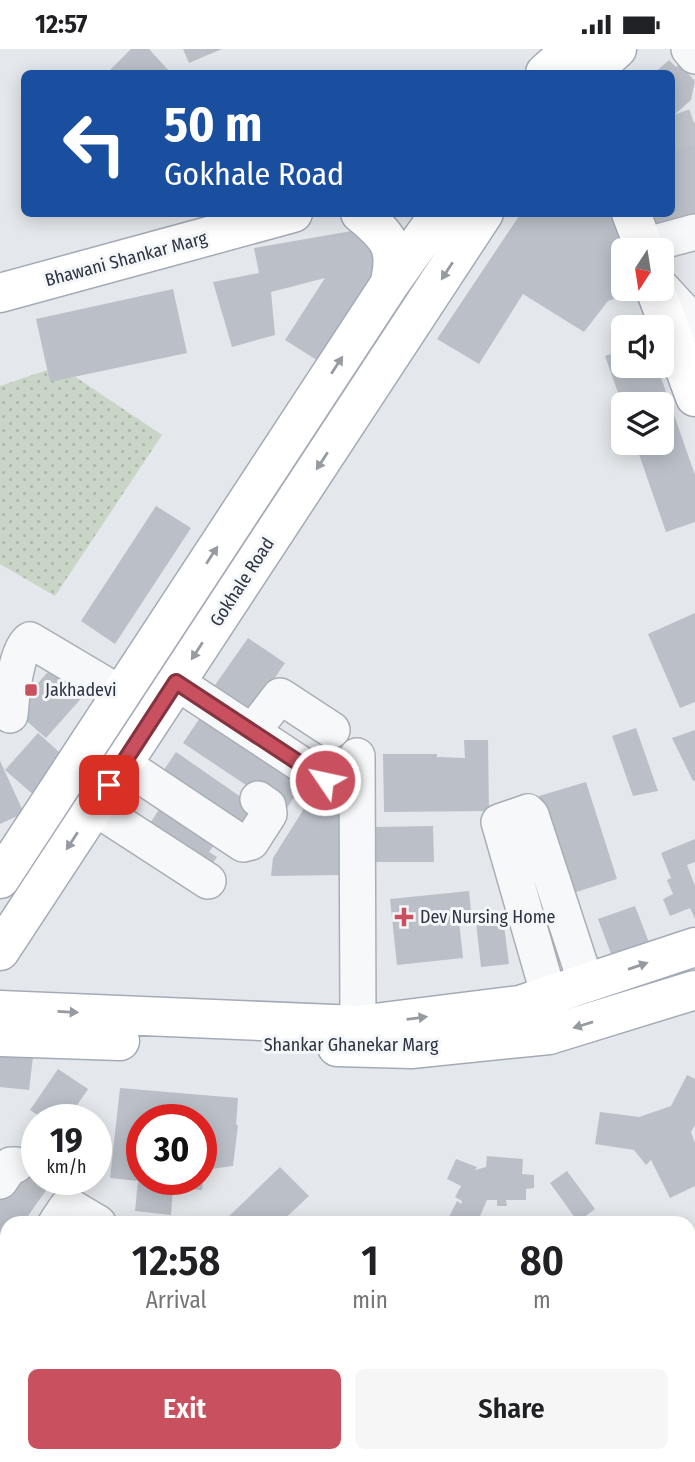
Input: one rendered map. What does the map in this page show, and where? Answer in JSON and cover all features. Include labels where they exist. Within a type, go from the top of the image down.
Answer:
[{"type":"main road","points":[[548,70],[572,49]]},
{"type":"main road","points":[[593,70],[617,49]]},
{"type":"main road","name":"Bhawani Shankar Marg","points":[[0,293],[214,224],[264,217]]},
{"type":"main road","points":[[365,217],[384,233],[391,246],[395,263],[389,285]]},
{"type":"main road","points":[[0,879],[389,285],[437,217]]},
{"type":"main road","name":"Gokhale Road","points":[[0,951],[481,217]]},
{"type":"main road","points":[[659,301],[695,397]]},
{"type":"main road","points":[[3,1013],[358,1025],[520,1005],[695,947]]},
{"type":"main road","name":"Shankar Ghanekar Marg","points":[[3,1013],[411,1049],[549,1035],[695,990]]},
{"type":"street","points":[[689,49],[695,56]]},
{"type":"street","points":[[640,237],[695,232]]},
{"type":"street","points":[[674,301],[695,324]]},
{"type":"street","points":[[10,715],[23,645],[30,640],[119,698]]},
{"type":"street","points":[[70,673],[119,698]]},
{"type":"street","points":[[176,682],[325,780]]},
{"type":"street","points":[[253,731],[280,696],[332,730]]},
{"type":"street","points":[[357,756],[358,1025]]},
{"type":"street","points":[[123,764],[243,844],[251,842],[269,814],[268,806],[258,799]]},
{"type":"street","points":[[94,807],[208,881]]},
{"type":"street","points":[[549,996],[498,825],[509,818],[528,812],[531,815],[586,983]]},
{"type":"street","points":[[35,1216],[50,1195]]},
{"type":"street","points":[[61,1216],[66,1208],[71,1207],[86,1216]]},
{"type":"green space","points":[[59,366],[162,435],[55,596],[0,564],[0,386]]},
{"type":"building","points":[[131,49],[149,49],[168,70],[110,70]]},
{"type":"building","points":[[183,49],[222,49],[189,63]]},
{"type":"building","points":[[669,60],[676,67],[679,64],[695,81],[691,100],[675,114],[675,70],[657,70]]},
{"type":"building","points":[[695,122],[695,221],[658,232],[653,217],[675,217],[675,128]]},
{"type":"building","points":[[518,217],[613,217],[621,238],[611,238],[611,300],[584,332],[523,294],[479,364],[437,339]]},
{"type":"building","points":[[369,228],[390,253],[323,364],[285,340],[325,278],[271,292],[275,335],[232,347],[213,282],[259,273],[254,248]]},
{"type":"building","points":[[173,289],[187,353],[50,382],[36,319]]},
{"type":"building","points":[[611,354],[611,373],[605,356]]},
{"type":"building","points":[[613,378],[661,378],[666,392],[618,392]]},
{"type":"building","points":[[674,415],[695,475],[695,522],[666,532],[639,455],[674,455]]},
{"type":"building","points":[[156,506],[191,528],[115,644],[81,621]]},
{"type":"building","points":[[695,613],[695,702],[680,708],[648,634]]},
{"type":"building","points":[[248,638],[285,663],[246,720],[208,695]]},
{"type":"building","points":[[54,665],[86,693],[46,738],[14,710]]},
{"type":"building","points":[[208,706],[310,773],[285,811],[183,743]]},
{"type":"building","points":[[636,728],[658,791],[633,796],[612,736]]},
{"type":"building","points":[[695,730],[695,780],[693,781],[672,738]]},
{"type":"building","points":[[38,733],[68,760],[36,797],[5,770]]},
{"type":"building","points":[[464,740],[488,740],[489,811],[384,812],[383,754],[437,754],[437,757],[465,758]]},
{"type":"building","points":[[176,752],[261,811],[244,836],[159,777]]},
{"type":"building","points":[[0,761],[24,813],[0,824]]},
{"type":"building","points":[[586,782],[617,879],[570,894],[539,796]]},
{"type":"building","points":[[315,791],[340,794],[341,875],[271,876],[273,858]]},
{"type":"building","points":[[160,808],[214,845],[209,852],[217,857],[206,873],[145,831]]},
{"type":"building","points":[[433,826],[434,862],[374,862],[374,827]]},
{"type":"building","points":[[695,839],[695,862],[687,865],[695,886],[695,919],[690,908],[670,916],[663,899],[673,894],[667,880],[671,878],[661,853]]},
{"type":"building","points":[[469,891],[471,911],[458,912],[463,958],[397,965],[390,899]]},
{"type":"building","points":[[635,906],[650,945],[613,959],[598,919]]},
{"type":"building","points":[[503,918],[509,964],[481,967],[476,922]]},
{"type":"building","points":[[0,1053],[33,1057],[29,1090],[0,1087]]},
{"type":"building","points":[[58,1069],[88,1089],[78,1104],[34,1104]]},
{"type":"building","points":[[687,1075],[695,1079],[695,1125],[691,1132],[695,1143],[695,1186],[670,1198],[651,1160],[646,1165],[634,1150],[595,1144],[600,1112],[639,1117],[671,1106]]},
{"type":"building","points":[[120,1088],[238,1098],[233,1166],[217,1168],[217,1104],[126,1104],[126,1180],[112,1178]]},
{"type":"building","points":[[487,1156],[523,1159],[522,1174],[534,1175],[534,1188],[526,1189],[526,1200],[506,1200],[507,1206],[497,1206],[497,1200],[487,1200],[480,1216],[450,1216],[457,1201],[461,1204],[462,1201],[455,1197],[461,1186],[447,1179],[456,1159],[477,1167],[475,1170],[486,1167]]},
{"type":"building","points":[[21,1163],[21,1195],[43,1195],[28,1216],[0,1216],[0,1193]]},
{"type":"building","points":[[280,1167],[309,1196],[288,1216],[229,1216]]},
{"type":"building","points":[[567,1171],[595,1209],[586,1216],[574,1216],[550,1183]]},
{"type":"building","points":[[137,1195],[172,1195],[171,1215],[135,1211]]},
{"type":"tunnel","points":[[675,133],[695,126]]},
{"type":"tunnel","points":[[16,1165],[21,1168]]},
{"type":"place","name":"Jakhadevi","points":[[31,690]]},
{"type":"place","name":"Dev Nursing Home","points":[[404,917]]},
{"type":"route","points":[[109,785],[176,682],[325,780]]}]
